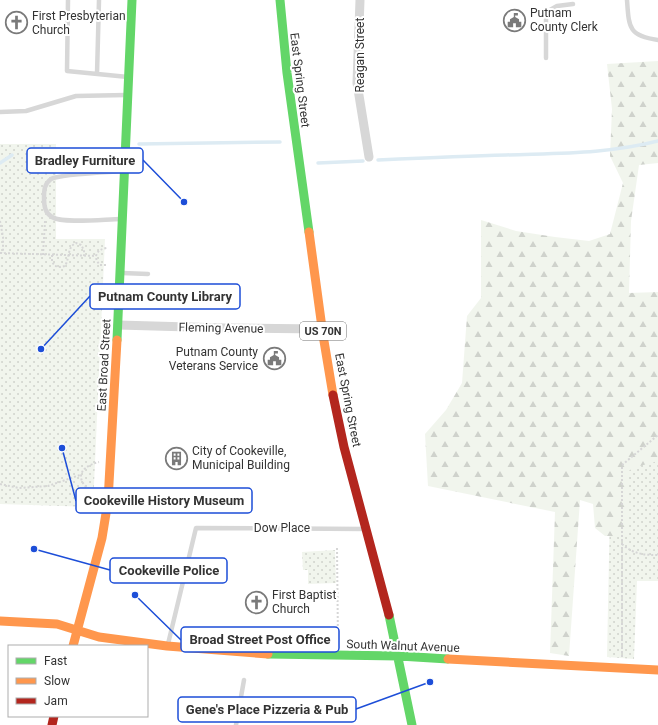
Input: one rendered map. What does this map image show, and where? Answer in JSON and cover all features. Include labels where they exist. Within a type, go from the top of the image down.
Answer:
[{"type":"street","name":"East Broad Street","points":[[73,645],[104,530],[108,501],[130,77],[132,0]]},
{"type":"street","name":"East Spring Street","points":[[280,0],[282,39],[323,330],[338,418],[399,656]]},
{"type":"street","name":"Reagan Street","points":[[360,0],[357,83],[370,157]]},
{"type":"street","name":"Fleming Avenue","points":[[118,325],[323,330]]},
{"type":"street","name":"South Walnut Avenue","points":[[0,621],[57,624],[99,637],[167,646],[257,654],[399,656],[658,670]]},
{"type":"street","name":"US 70N","points":[[399,656],[412,725]]},
{"type":"lane","points":[[68,0],[67,71],[130,77]]},
{"type":"lane","points":[[97,74],[99,0]]},
{"type":"lane","points":[[627,0],[628,19],[632,31],[641,37],[658,40]]},
{"type":"lane","points":[[546,58],[546,16],[550,10],[557,6],[573,4]]},
{"type":"lane","points":[[0,112],[26,112],[76,96],[129,95]]},
{"type":"lane","points":[[123,219],[63,221],[53,218],[45,208],[44,192],[45,185],[51,179],[62,176],[125,171]]},
{"type":"lane","points":[[120,273],[148,274]]},
{"type":"lane","name":"Dow Place","points":[[167,646],[196,528],[367,529]]},
{"type":"lane","points":[[236,725],[244,680]]},
{"type":"path","points":[[0,221],[3,238],[1,253],[52,256],[96,256]]},
{"type":"path","points":[[43,255],[44,221]]},
{"type":"path","points":[[52,256],[52,262],[55,266],[65,266],[68,260],[69,248],[76,243],[81,245],[84,250],[84,256]]},
{"type":"path","points":[[106,265],[97,262],[96,256],[101,249],[107,248]]},
{"type":"path","points":[[622,658],[622,465],[658,435]]},
{"type":"path","points":[[0,484],[19,488],[48,486],[80,475],[88,466],[99,462]]},
{"type":"path","points":[[80,475],[81,481],[86,488],[97,495]]},
{"type":"path","points":[[622,544],[629,550],[638,553],[658,555]]},
{"type":"path","points":[[337,548],[338,645]]},
{"type":"green space","points":[[658,61],[658,163],[639,165],[631,221],[629,293],[658,292],[658,461],[636,467],[628,471],[627,536],[605,536],[595,528],[593,504],[580,500],[569,656],[550,653],[555,512],[428,486],[425,434],[446,410],[462,383],[467,316],[481,298],[481,220],[516,231],[589,241],[610,234],[623,183],[610,156],[612,109],[607,64]]},
{"type":"green space","points":[[0,144],[56,144],[56,239],[105,239],[93,507],[0,504]]},
{"type":"green space","points":[[658,304],[658,581],[637,581],[634,659],[607,657],[614,305]]},
{"type":"green space","points":[[335,550],[336,583],[308,584],[308,570],[303,570],[302,552]]},
{"type":"waterway","points":[[378,160],[601,151],[658,141]]},
{"type":"waterway","points":[[139,144],[280,142]]},
{"type":"waterway","points":[[0,163],[12,155]]},
{"type":"waterway","points":[[318,163],[363,161]]},
{"type":"traffic: fast","points":[[117,340],[132,0]]},
{"type":"traffic: fast","points":[[280,0],[287,73],[309,232]]},
{"type":"traffic: fast","points":[[389,615],[412,725]]},
{"type":"traffic: fast","points":[[268,654],[399,656],[448,659]]},
{"type":"traffic: slow","points":[[309,232],[333,395]]},
{"type":"traffic: slow","points":[[73,645],[102,538],[108,501],[117,340]]},
{"type":"traffic: slow","points":[[0,621],[57,624],[99,637],[167,646],[268,654]]},
{"type":"traffic: slow","points":[[448,659],[658,670]]},
{"type":"traffic: jam","points":[[333,395],[344,447],[389,615]]},
{"type":"traffic: jam","points":[[52,725],[54,717]]},
{"type":"place","name":"Putnam County Clerk","points":[[515,20]]},
{"type":"place","name":"First Presbyterian Church","points":[[17,23]]},
{"type":"place","name":"Bradley Furniture","points":[[184,202]]},
{"type":"place","name":"Putnam County Library","points":[[41,349]]},
{"type":"place","name":"Putnam County Veterans Service","points":[[274,359]]},
{"type":"place","name":"Cookeville History Museum","points":[[62,448]]},
{"type":"place","name":"City of Cookeville, Municipal Building","points":[[176,458]]},
{"type":"place","name":"Cookeville Police","points":[[34,549]]},
{"type":"place","name":"Broad Street Post Office","points":[[135,595]]},
{"type":"place","name":"First Baptist Church","points":[[256,602]]},
{"type":"place","name":"Gene's Place Pizzeria & Pub","points":[[430,682]]}]
